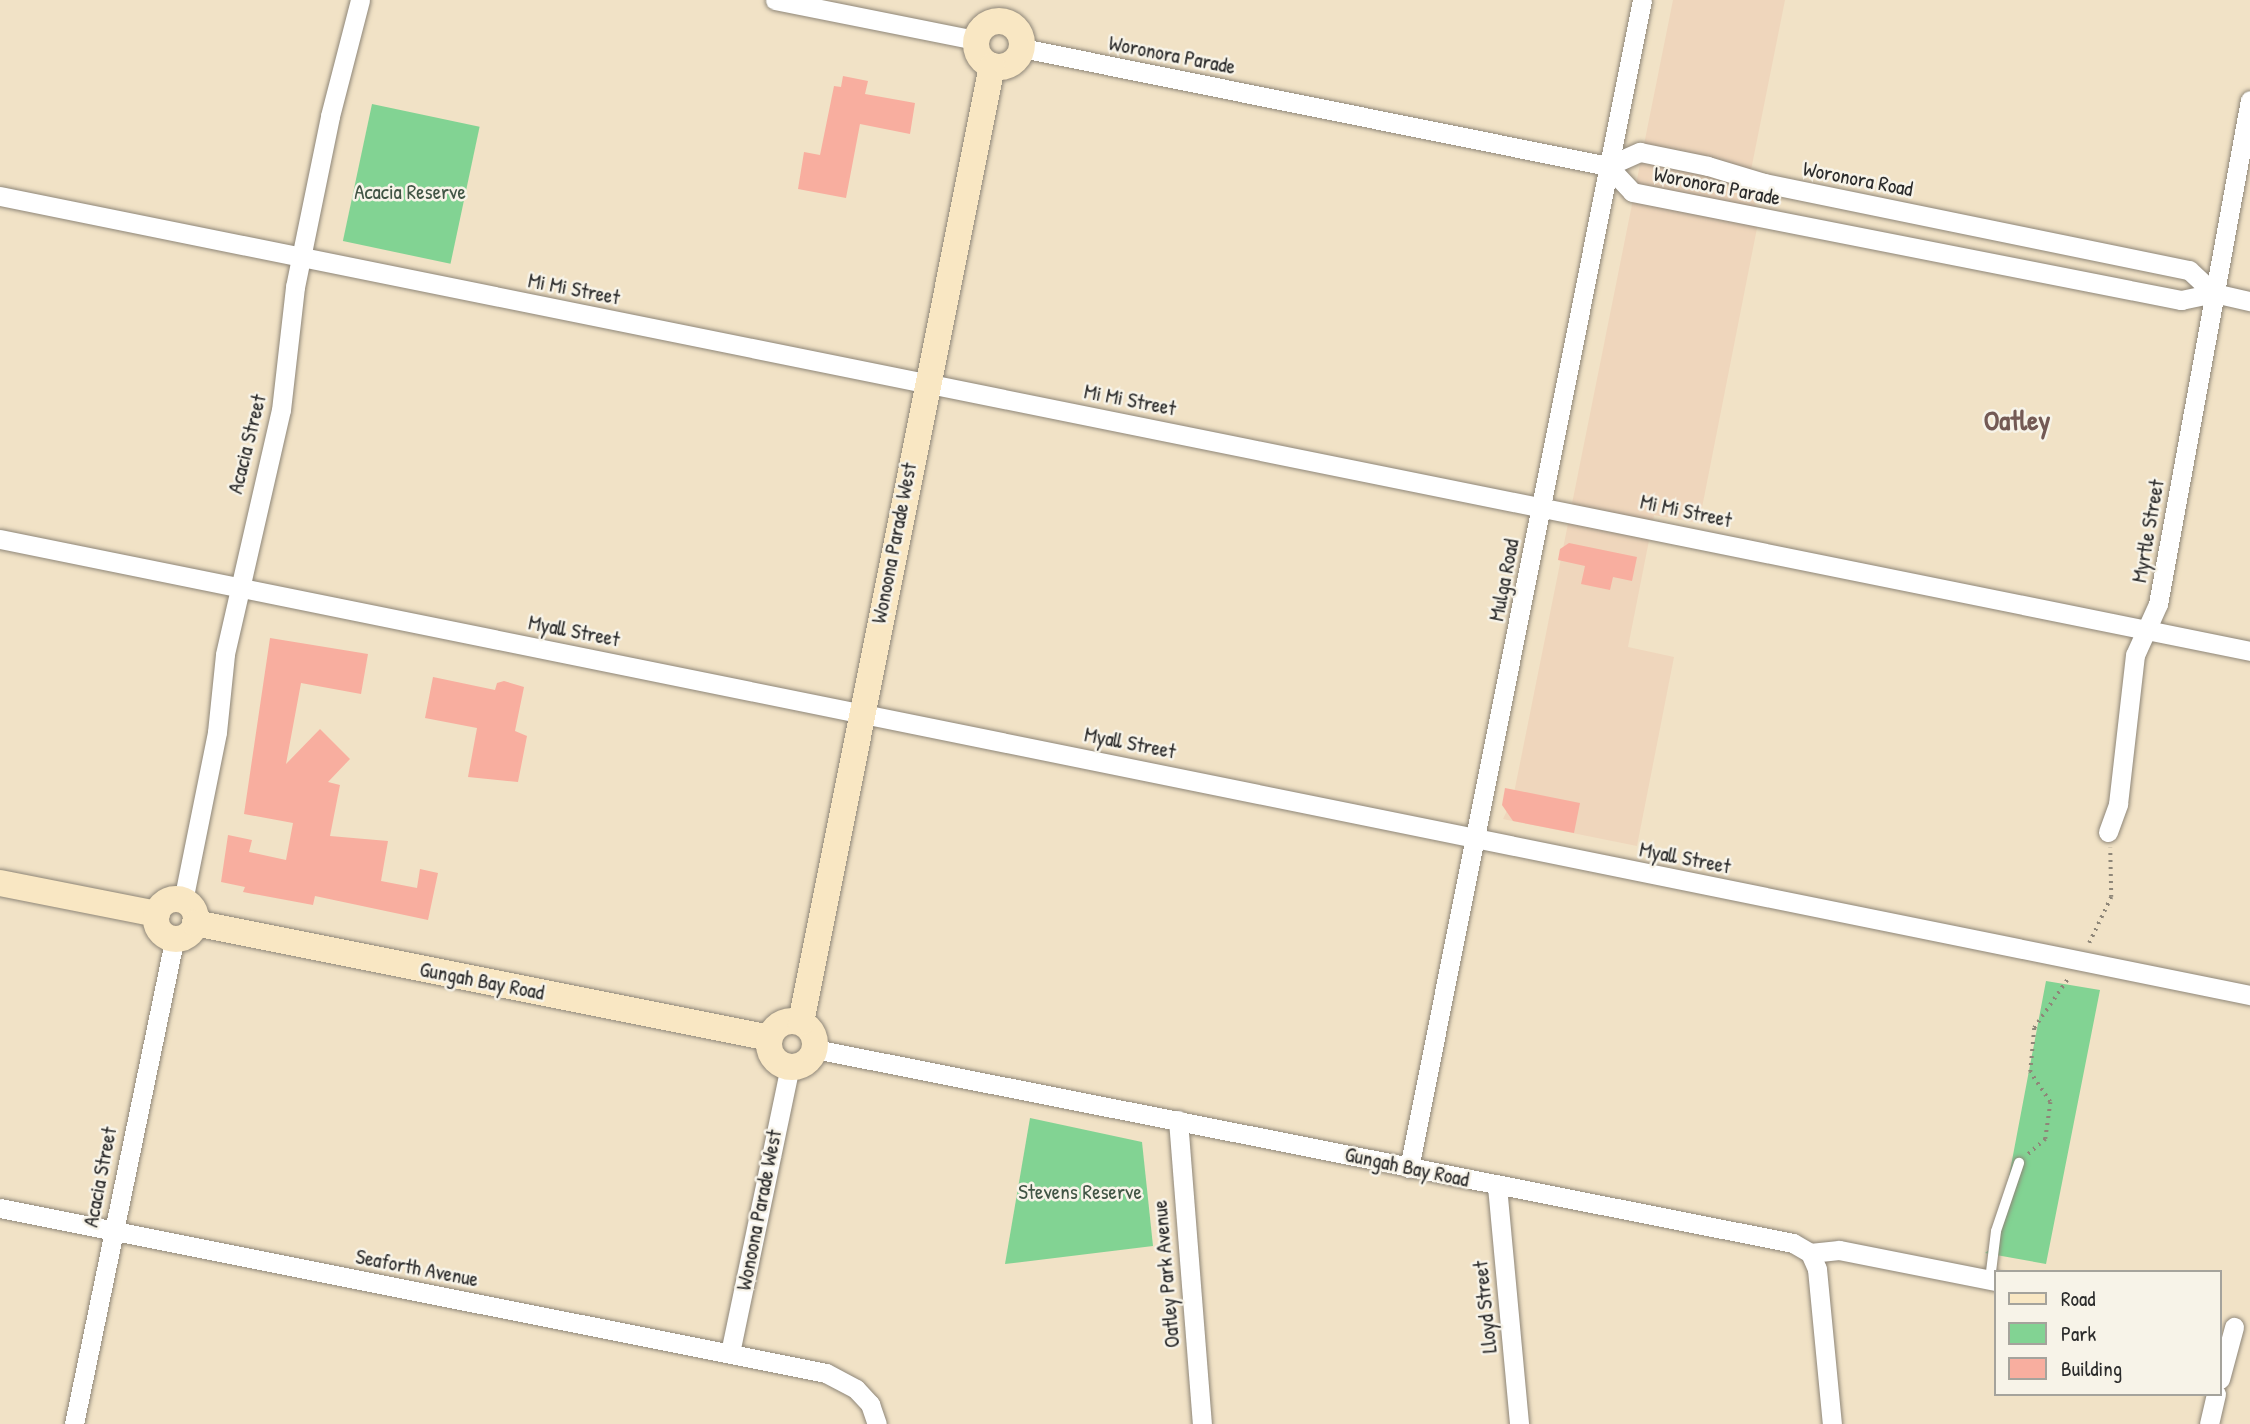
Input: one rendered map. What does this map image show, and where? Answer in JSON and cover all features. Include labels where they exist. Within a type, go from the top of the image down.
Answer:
[{"type":"street","name":"Acacia Street","points":[[189,912],[217,732],[222,671],[239,586],[281,410],[287,333],[360,0]]},
{"type":"street","points":[[775,0],[976,40]]},
{"type":"street","name":"Mulga Road","points":[[1409,1168],[1642,0]]},
{"type":"street","points":[[1005,10],[1016,27],[1022,48],[1008,65],[992,66],[981,58],[976,40],[983,27],[1005,10]]},
{"type":"street","name":"Woronora Parade","points":[[1022,48],[1608,166],[1632,192],[2181,300],[2214,293],[2250,301]]},
{"type":"street","name":"Wonoona Parade West","points":[[801,1022],[926,383],[992,66]]},
{"type":"street","name":"Myrtle Street","points":[[2108,832],[2118,804],[2135,655],[2158,604],[2250,100]]},
{"type":"street","name":"Woronora Road","points":[[1608,166],[1640,152],[1764,183],[2189,270],[2214,293]]},
{"type":"street","points":[[1756,217],[1764,183]]},
{"type":"street","name":"Mi Mi Street","points":[[0,195],[1542,505],[2250,651]]},
{"type":"street","points":[[1936,252],[1942,220]]},
{"type":"street","points":[[2046,274],[2052,242]]},
{"type":"street","name":"Myall Street","points":[[0,539],[2250,995]]},
{"type":"street","points":[[0,883],[157,914]]},
{"type":"street","points":[[164,903],[189,912],[188,935],[174,939],[162,933],[157,914],[164,903]]},
{"type":"street","name":"Gungah Bay Road","points":[[189,912],[770,1038]]},
{"type":"street","name":"Acacia Street","points":[[74,1424],[174,939]]},
{"type":"street","points":[[801,1022],[811,1030],[815,1049],[803,1065],[789,1067],[776,1060],[770,1038],[782,1023],[801,1022]]},
{"type":"street","name":"Gungah Bay Road","points":[[815,1049],[1793,1243],[1810,1253],[1839,1250],[1993,1280]]},
{"type":"street","name":"Wonoona Parade West","points":[[730,1353],[789,1067]]},
{"type":"street","name":"Oatley Park Avenue","points":[[1178,1120],[1202,1424]]},
{"type":"street","name":"Lloyd Street","points":[[1497,1186],[1519,1424]]},
{"type":"street","name":"Seaforth Avenue","points":[[0,1208],[826,1373],[856,1388],[870,1404],[877,1424]]},
{"type":"street","points":[[1810,1253],[1817,1269],[1832,1424]]},
{"type":"street","points":[[2222,1372],[2235,1326]]},
{"type":"street","points":[[2208,1424],[2215,1396]]},
{"type":"lane","points":[[1993,1280],[1996,1231],[2019,1163]]},
{"type":"path","points":[[2019,1163],[2045,1139],[2050,1102],[2030,1072],[2034,1028],[2079,961],[2111,897],[2108,832]]},
{"type":"shaded area","points":[[1673,0],[1785,0],[1751,170],[1758,223],[1699,523],[1654,515],[1628,647],[1674,657],[1637,846],[1503,819],[1513,798]]},
{"type":"green space","name":"Acacia Reserve","points":[[372,104],[480,127],[450,264],[343,241]]},
{"type":"green space","points":[[2046,981],[2100,990],[2046,1264],[1985,1253],[1996,1245]]},
{"type":"green space","name":"Stevens Reserve","points":[[1030,1118],[1142,1142],[1153,1246],[1005,1264]]},
{"type":"building","points":[[843,76],[868,81],[865,94],[915,103],[910,134],[860,124],[846,198],[798,189],[804,152],[820,155],[834,86],[841,87]]},
{"type":"building","points":[[1569,543],[1637,557],[1632,581],[1613,577],[1610,590],[1581,584],[1585,566],[1558,560],[1560,549]]},
{"type":"building","points":[[270,638],[368,654],[361,694],[301,683],[286,764],[320,729],[350,759],[328,782],[340,785],[330,836],[388,841],[381,881],[417,888],[420,869],[438,873],[428,920],[315,896],[313,905],[243,892],[245,887],[221,882],[228,835],[252,840],[249,852],[286,860],[293,823],[244,814]]},
{"type":"building","points":[[433,677],[495,690],[497,683],[504,681],[524,687],[515,731],[527,736],[518,782],[468,777],[477,728],[425,718]]},
{"type":"building","points":[[1505,788],[1580,803],[1574,833],[1513,821],[1502,805]]},
{"type":"district","name":"Oatley","points":[[2017,420]]}]
